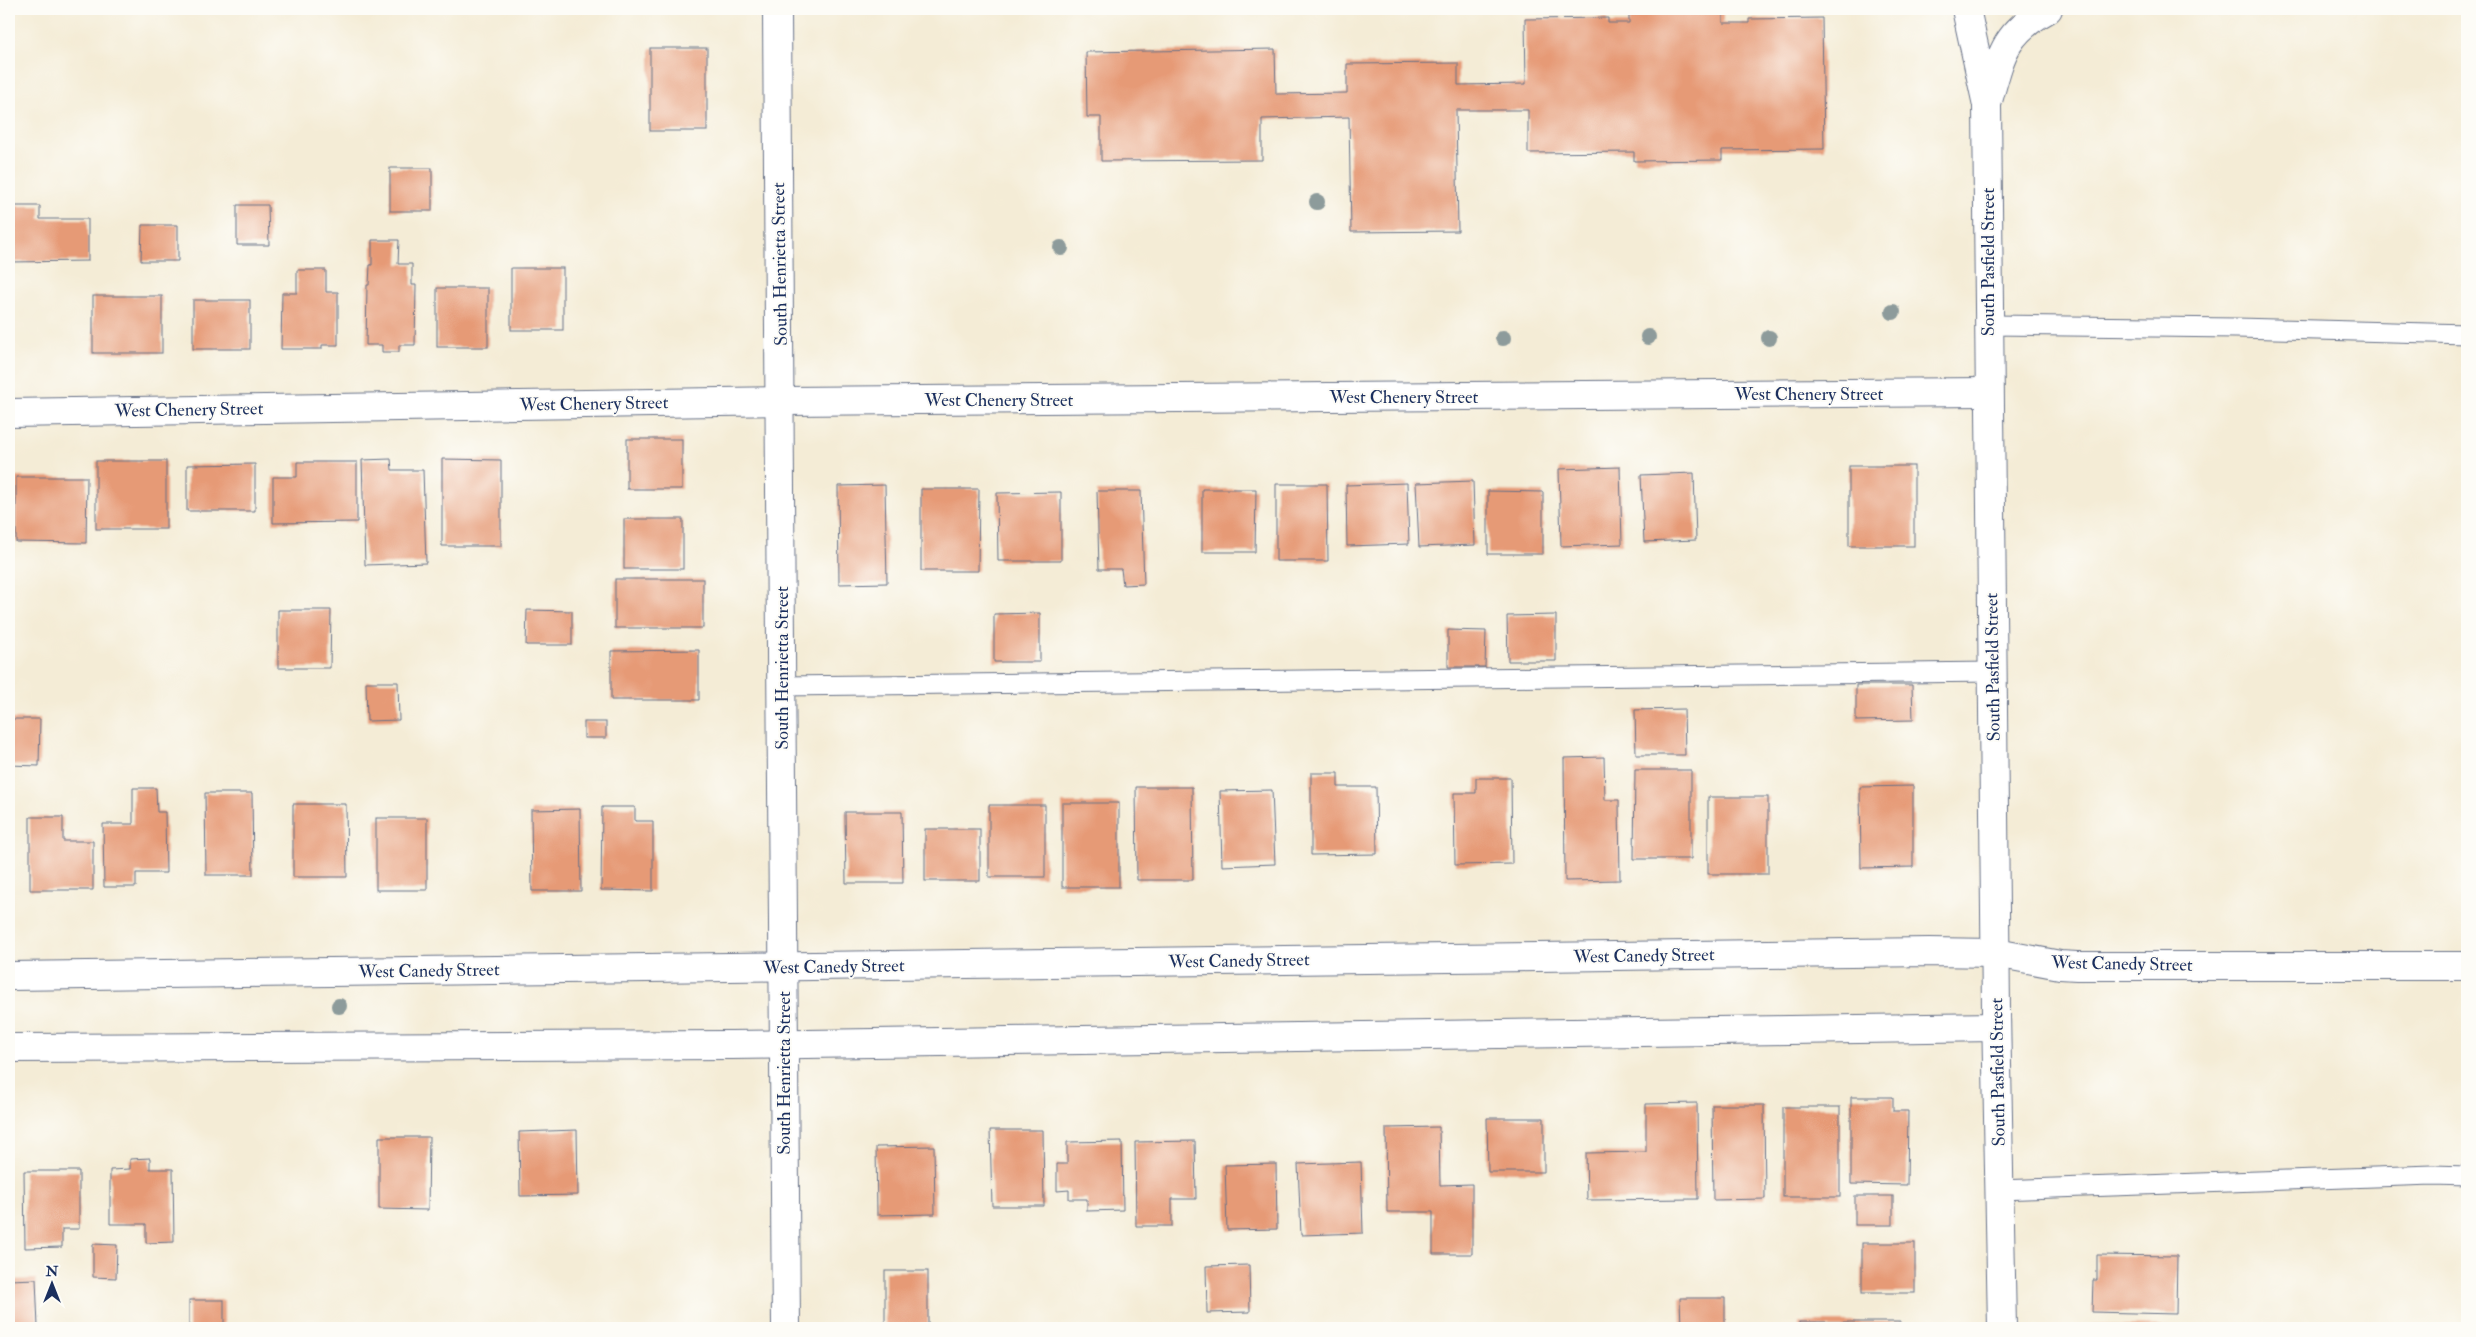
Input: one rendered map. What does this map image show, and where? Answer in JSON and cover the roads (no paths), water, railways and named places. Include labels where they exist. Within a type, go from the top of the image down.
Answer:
[{"type":"street","name":"South Henrietta Street","points":[[777,9],[782,400],[783,1044],[786,1328]]},
{"type":"street","name":"South Pasfield Street","points":[[1966,9],[1987,105],[1996,1027],[2002,1328]]},
{"type":"street","points":[[1987,105],[2002,53],[2014,33],[2048,9]]},
{"type":"street","name":"West Chenery Street","points":[[9,413],[782,400],[1989,392]]},
{"type":"street","name":"West Canedy Street","points":[[9,976],[1996,953],[2060,965],[2077,966],[2467,966]]},
{"type":"street","points":[[9,1048],[783,1044],[1996,1027]]},
{"type":"lane","points":[[1988,325],[2237,328],[2467,334]]},
{"type":"lane","points":[[782,686],[1994,672]]},
{"type":"lane","points":[[2000,1190],[2423,1175],[2467,1176]]}]
